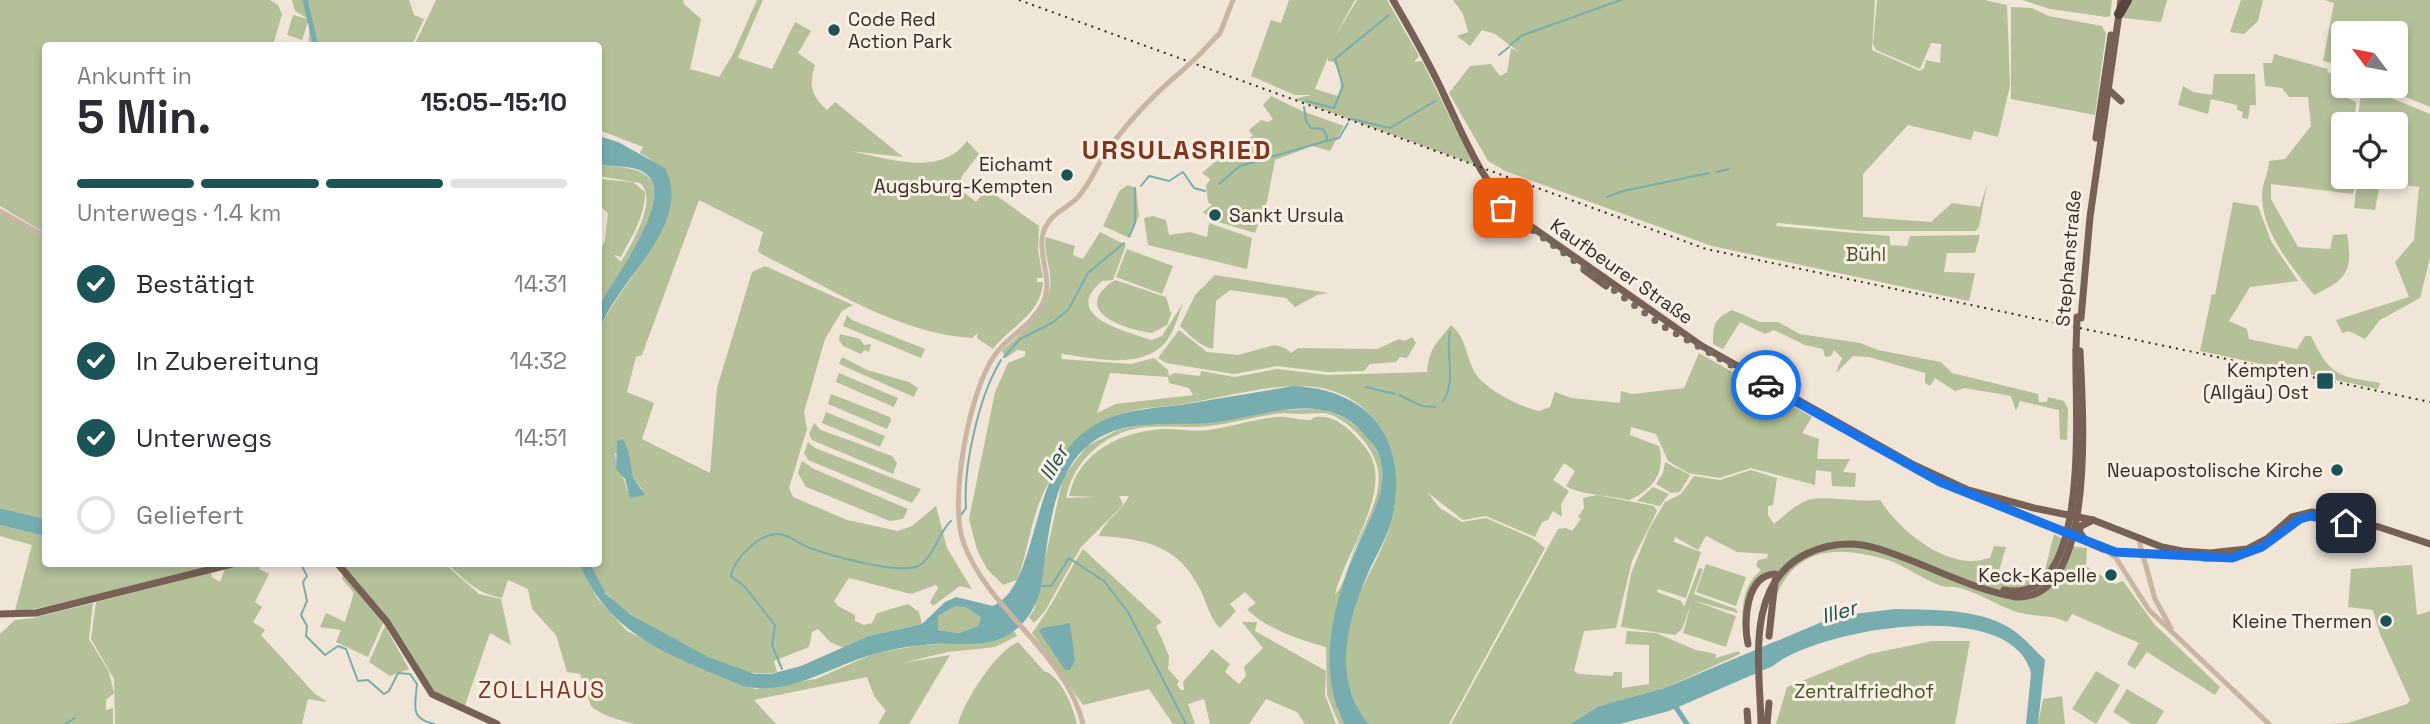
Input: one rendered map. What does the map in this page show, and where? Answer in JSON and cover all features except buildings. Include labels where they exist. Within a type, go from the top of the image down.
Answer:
[{"type":"highway","points":[[2116,18],[2127,0]]},
{"type":"main road","name":"Kaufbeurer Straße","points":[[1393,0],[1425,57],[1483,176],[1499,203],[1516,220],[1681,337],[1940,482],[2051,525],[2104,549],[2143,554],[2232,558],[2262,547],[2291,523],[2311,516],[2430,546]]},
{"type":"main road","points":[[2116,18],[2119,0]]},
{"type":"main road","name":"Stephanstraße","points":[[2088,220],[2109,89],[2116,18]]},
{"type":"main road","name":"Stephanstraße","points":[[2074,516],[2081,290],[2116,18]]},
{"type":"main road","points":[[2109,89],[2114,97],[2121,101]]},
{"type":"main road","name":"Kaufbeurer Straße","points":[[1483,176],[1500,200],[1524,222],[1664,321],[1721,357],[1942,479],[1996,499],[2093,520]]},
{"type":"main road","name":"Stephanstraße","points":[[2074,516],[2079,508],[2082,476],[2078,351]]},
{"type":"main road","points":[[2065,546],[2051,525],[2057,521],[2058,513],[2073,499]]},
{"type":"main road","points":[[2079,508],[2093,520],[2182,551],[2239,550],[2262,541],[2292,517],[2312,512],[2379,527],[2430,546]]},
{"type":"main road","points":[[1769,636],[1770,592],[1775,577],[1809,548],[1844,540],[1869,542],[2009,596],[2033,595],[2049,584],[2070,534],[2074,516]]},
{"type":"main road","points":[[2065,546],[2088,543],[2079,531],[2083,523],[2093,520]]},
{"type":"main road","points":[[0,614],[36,613],[221,567]]},
{"type":"main road","points":[[341,567],[387,622],[432,694],[497,724]]},
{"type":"main road","points":[[1748,644],[1746,615],[1758,582],[1766,575],[1775,577]]},
{"type":"main road","points":[[1756,724],[1758,608],[1770,592],[1775,577]]},
{"type":"main road","points":[[1758,582],[1764,582],[1770,592]]},
{"type":"main road","points":[[1767,724],[1769,703]]},
{"type":"main road","points":[[1747,711],[1756,724]]},
{"type":"street","points":[[1083,724],[1070,692],[973,563],[959,531],[958,482],[985,372],[995,354],[1033,318],[1044,302],[1048,284],[1043,234],[1050,219],[1081,194],[1105,154],[1133,117],[1220,33],[1234,0]]},
{"type":"street","points":[[0,211],[42,235]]},
{"type":"street","points":[[2138,537],[2159,609],[2180,639]]},
{"type":"street","points":[[2104,549],[2116,558],[2143,603],[2269,724]]},
{"type":"green space","points":[[0,0],[270,0],[278,5],[282,14],[274,42],[42,42],[42,231],[0,206]]},
{"type":"green space","points":[[292,0],[409,0],[414,15],[424,19],[413,42],[309,42],[309,19],[302,40],[287,35],[293,15],[308,19],[295,11]]},
{"type":"green space","points":[[436,0],[683,0],[701,19],[690,69],[719,77],[732,56],[757,0],[763,0],[738,58],[772,69],[795,22],[811,31],[798,53],[815,65],[812,85],[818,100],[827,110],[835,102],[903,157],[850,151],[896,161],[928,162],[943,159],[956,152],[967,141],[979,154],[962,176],[958,188],[976,202],[987,189],[1039,226],[1038,250],[1043,278],[1037,278],[1037,282],[1043,282],[1041,293],[1031,311],[993,349],[977,338],[978,333],[972,338],[917,328],[837,294],[761,254],[758,251],[763,232],[699,200],[642,355],[636,357],[627,392],[654,403],[642,439],[710,473],[717,388],[752,272],[765,266],[853,305],[842,311],[825,339],[804,412],[807,429],[789,488],[793,497],[847,520],[898,531],[912,526],[936,506],[947,548],[972,589],[960,586],[933,606],[930,602],[938,588],[936,585],[911,594],[849,578],[834,601],[855,615],[855,621],[864,625],[872,623],[877,613],[908,604],[919,612],[922,624],[869,636],[844,648],[830,642],[818,629],[812,632],[809,647],[774,661],[777,672],[759,673],[714,661],[664,636],[623,608],[600,585],[591,567],[602,567],[602,327],[656,240],[667,215],[670,192],[662,171],[640,153],[643,147],[602,131],[602,42],[416,42]],"holes":[[[615,453],[629,453],[633,477],[642,489],[627,491]]]},
{"type":"green space","points":[[1289,0],[1355,0],[1334,38],[1357,0],[1387,0],[1419,56],[1414,62],[1422,61],[1473,164],[1294,99],[1311,95],[1295,95],[1251,76],[1271,20],[1281,23]],"holes":[[[1328,57],[1328,61],[1334,62],[1340,75],[1338,96],[1315,89]]]},
{"type":"green space","name":"Bühl","points":[[1453,0],[1875,0],[1872,50],[1920,71],[1926,60],[1940,63],[1941,44],[1931,43],[1920,69],[1876,50],[1873,44],[1877,0],[1984,0],[2007,5],[2010,85],[1998,137],[1974,131],[1971,140],[1908,125],[1863,174],[1863,217],[1931,222],[1952,203],[1980,207],[1987,184],[1979,227],[1975,231],[1861,231],[1777,223],[1776,226],[1890,236],[1890,245],[1907,246],[1910,236],[1980,235],[1975,253],[1947,253],[1944,272],[1975,273],[1969,301],[1712,246],[1505,171],[1488,161],[1449,93],[1470,66],[1491,64],[1500,76],[1507,72],[1511,48],[1519,52],[1495,34],[1482,30],[1470,46],[1457,36],[1468,32],[1463,14]]},
{"type":"green space","points":[[2022,0],[2112,0],[2110,16],[2106,17],[2050,9]]},
{"type":"green space","points":[[2130,0],[2167,0],[2161,22],[2123,18]]},
{"type":"green space","points":[[2241,0],[2263,0],[2258,21],[2244,34],[2230,32]]},
{"type":"green space","points":[[2324,0],[2430,0],[2430,107],[2408,98],[2408,21],[2331,21],[2331,63],[2323,61],[2334,3]]},
{"type":"green space","points":[[2011,7],[2032,8],[2049,16],[2102,26],[2106,34],[2095,115],[2011,99]]},
{"type":"green space","points":[[2274,54],[2328,69],[2327,72],[2331,74],[2331,98],[2347,98],[2356,102],[2356,112],[2331,112],[2331,189],[2354,189],[2353,194],[2271,184],[2271,199],[2298,247],[2330,249],[2333,235],[2347,234],[2349,257],[2346,272],[2334,284],[2314,295],[2280,250],[2264,211],[2262,193],[2269,161],[2285,159],[2311,126],[2308,97],[2289,97],[2282,88],[2265,86],[2263,63],[2272,63]]},
{"type":"green space","points":[[2214,74],[2255,74],[2256,105],[2250,105],[2248,119],[2242,118],[2243,112],[2237,110],[2237,105],[2211,99],[2208,114],[2178,105],[2183,86],[2193,92],[2212,95]]},
{"type":"green space","points":[[1271,96],[1344,126],[1330,151],[1312,146],[1275,160],[1267,202],[1255,233],[1215,221],[1220,212],[1215,209],[1210,218],[1203,212],[1212,205],[1208,202],[1206,186],[1210,179],[1202,173],[1236,144],[1253,136],[1249,130],[1261,120],[1268,122],[1273,119],[1263,105]]},
{"type":"green space","points":[[2360,98],[2391,98],[2430,114],[2430,258],[2420,298],[2380,320],[2365,339],[2349,331],[2342,333],[2336,320],[2409,297],[2395,262],[2414,240],[2419,187],[2408,186],[2408,112],[2359,112]]},
{"type":"green space","points":[[602,165],[639,171],[649,178],[654,190],[647,224],[602,303],[602,246],[608,213],[602,208],[602,179],[633,182],[645,192],[643,209],[633,234],[621,257],[614,255],[621,262],[645,211],[646,200],[645,191],[640,183],[602,177]]},
{"type":"green space","points":[[1128,185],[1136,188],[1139,216],[1130,238],[1103,226],[1120,190]]},
{"type":"green space","points":[[2356,189],[2379,189],[2375,210],[2354,208]]},
{"type":"green space","points":[[2233,202],[2258,206],[2271,241],[2298,281],[2250,287],[2229,321],[2247,329],[2249,339],[2297,349],[2305,336],[2311,336],[2324,360],[2337,372],[2380,383],[2378,389],[2200,351],[2212,294],[2215,295]]},
{"type":"green space","points":[[0,213],[42,237],[42,518],[0,508]]},
{"type":"green space","points":[[1153,216],[1166,220],[1169,235],[1190,232],[1207,237],[1209,223],[1252,238],[1247,269],[1148,245],[1144,218]]},
{"type":"green space","points":[[1100,232],[1126,245],[1113,280],[1102,281],[1091,294],[1088,304],[1102,321],[1115,327],[1152,340],[1162,336],[1183,303],[1176,324],[1165,343],[1143,357],[1116,360],[1061,354],[1062,359],[1131,364],[1154,358],[1168,370],[1169,376],[1174,373],[1200,376],[1201,371],[1234,377],[1277,369],[1327,375],[1427,372],[1432,351],[1451,325],[1462,340],[1473,369],[1484,383],[1512,401],[1539,411],[1550,407],[1555,392],[1572,398],[1620,403],[1621,391],[1632,394],[1684,388],[1699,353],[1812,417],[1802,433],[1819,439],[1817,459],[1850,459],[1843,472],[1856,473],[1855,487],[1832,486],[1831,472],[1816,470],[1815,485],[1751,468],[1720,478],[1688,473],[1668,461],[1656,434],[1631,427],[1630,435],[1659,446],[1661,464],[1651,485],[1629,500],[1578,491],[1566,486],[1575,471],[1564,463],[1553,480],[1569,491],[1561,504],[1562,517],[1553,511],[1548,520],[1542,522],[1535,537],[1486,516],[1463,520],[1427,492],[1440,508],[1462,522],[1486,518],[1532,538],[1545,548],[1449,724],[1369,724],[1353,697],[1348,682],[1346,634],[1355,604],[1390,527],[1396,490],[1394,466],[1388,444],[1377,424],[1363,408],[1344,395],[1321,388],[1283,387],[1135,410],[1108,419],[1081,438],[1050,480],[1038,507],[1017,580],[1003,585],[987,569],[977,550],[969,519],[995,392],[1008,363],[1025,356],[1025,351],[1017,350],[1006,358],[1002,351],[1035,318],[1047,299],[1050,275],[1046,237],[1075,246],[1073,255],[1083,259]],"holes":[[[1110,373],[1168,377],[1169,383],[1189,388],[1193,395],[1116,404],[1097,413]]]},
{"type":"green space","points":[[1127,249],[1173,266],[1162,294],[1116,277]]},
{"type":"green space","points":[[1215,275],[1329,293],[1317,295],[1295,307],[1286,298],[1230,290],[1216,301],[1213,349],[1199,343],[1180,326],[1195,295]]},
{"type":"green space","points":[[1115,280],[1166,297],[1171,314],[1167,325],[1152,333],[1126,327],[1105,316],[1098,308],[1097,300],[1102,290]]},
{"type":"green space","points":[[1732,310],[1760,322],[1778,322],[1800,334],[1860,343],[1878,350],[1941,362],[1952,373],[2038,394],[2039,402],[2047,402],[2048,397],[2064,401],[2068,409],[2067,440],[2060,439],[2059,410],[2020,401],[2016,411],[2011,396],[1965,388],[1955,391],[1935,378],[1930,386],[1925,383],[1925,373],[1869,357],[1853,356],[1836,373],[1842,358],[1834,350],[1831,356],[1825,357],[1823,349],[1805,345],[1774,330],[1765,334],[1740,322],[1723,349],[1713,344],[1714,327],[1721,316]]},
{"type":"green space","points":[[847,315],[852,320],[925,349],[921,358],[843,326]]},
{"type":"green space","points":[[1179,330],[1207,352],[1238,355],[1275,345],[1291,353],[1298,348],[1377,349],[1399,339],[1405,341],[1412,337],[1416,343],[1407,358],[1400,357],[1396,362],[1370,364],[1364,371],[1327,372],[1277,366],[1234,374],[1166,363],[1158,358]]},
{"type":"green space","points":[[840,334],[860,339],[864,345],[871,344],[869,352],[864,350],[861,354],[843,346],[839,340]]},
{"type":"green space","points":[[842,357],[867,370],[909,382],[918,388],[914,397],[839,364]]},
{"type":"green space","points":[[839,373],[898,398],[894,407],[836,382]]},
{"type":"green space","points":[[831,394],[890,417],[887,429],[828,404]]},
{"type":"green space","points":[[1318,409],[1345,419],[1367,437],[1379,455],[1383,472],[1377,505],[1354,553],[1349,570],[1337,709],[1344,724],[1339,724],[1327,695],[1326,647],[1273,628],[1254,616],[1247,609],[1256,603],[1245,592],[1230,604],[1236,611],[1220,628],[1213,620],[1191,574],[1171,554],[1145,542],[1099,536],[1105,526],[1122,506],[1129,496],[1119,496],[1123,504],[1081,547],[1045,611],[1034,623],[1029,617],[1034,610],[1063,477],[1087,446],[1118,430],[1143,424],[1210,422],[1276,410]],"holes":[[[1266,415],[1332,415],[1356,432],[1375,459],[1378,472],[1376,497],[1343,583],[1335,595],[1366,520],[1376,481],[1374,463],[1365,447],[1350,431],[1331,419],[1276,417],[1208,430],[1165,429],[1133,434],[1118,439],[1092,456],[1074,480],[1069,496],[1096,497],[1066,498],[1080,465],[1097,447],[1117,434],[1149,427],[1210,426]]]},
{"type":"green space","points":[[826,412],[885,436],[880,447],[822,423]]},
{"type":"green space","points":[[814,423],[821,430],[892,456],[897,463],[893,474],[812,440],[809,434]]},
{"type":"green space","points":[[808,442],[815,448],[921,489],[912,503],[808,460],[804,453]]},
{"type":"green space","points":[[802,461],[814,469],[908,509],[903,519],[890,521],[806,487],[798,473]]},
{"type":"green space","points":[[1665,462],[1690,475],[1680,492],[1671,493],[1656,484],[1663,473]]},
{"type":"green space","points":[[1751,470],[1777,478],[1773,505],[1768,506],[1768,515],[1774,524],[1796,506],[1811,499],[1880,500],[1897,521],[1918,540],[1955,559],[1974,561],[1990,558],[1994,546],[2006,547],[1999,571],[2016,583],[2044,574],[2054,534],[2076,547],[2087,548],[2086,566],[2115,584],[2123,581],[2154,624],[2220,687],[2215,695],[2147,652],[2135,669],[2127,664],[2139,643],[2072,614],[2067,622],[2017,612],[1958,587],[1939,585],[1889,560],[1865,554],[1834,552],[1807,559],[1785,579],[1777,594],[1775,581],[1765,573],[1760,577],[1742,627],[1743,603],[1747,589],[1761,570],[1756,566],[1758,560],[1767,558],[1768,554],[1737,552],[1706,536],[1698,550],[1675,537],[1674,542],[1701,552],[1686,598],[1658,589],[1657,592],[1681,601],[1684,607],[1699,568],[1703,569],[1694,594],[1736,609],[1738,613],[1692,600],[1736,616],[1726,647],[1683,633],[1691,604],[1682,629],[1675,635],[1621,627],[1631,574],[1649,529],[1665,502],[1681,494],[1694,476],[1720,480]]},
{"type":"green space","points":[[1653,487],[1669,494],[1660,506],[1637,501]]},
{"type":"green space","points":[[1597,495],[1654,506],[1657,511],[1632,561],[1616,628],[1584,631],[1574,671],[1579,674],[1612,676],[1614,672],[1622,672],[1622,688],[1649,684],[1649,645],[1625,644],[1627,631],[1656,633],[1696,650],[1716,654],[1716,658],[1739,651],[1740,654],[1665,688],[1599,706],[1570,724],[1451,724],[1558,529],[1566,528],[1572,531],[1581,519],[1578,517],[1584,508],[1583,498]]},
{"type":"green space","points":[[0,525],[42,535],[42,567],[211,567],[14,614],[32,545],[0,536]]},
{"type":"green space","points":[[1083,549],[1162,622],[1156,626],[1169,656],[1168,669],[1179,681],[1177,685],[1181,690],[1184,690],[1183,682],[1212,649],[1230,664],[1225,672],[1239,684],[1246,676],[1244,667],[1263,648],[1242,622],[1257,622],[1255,631],[1326,671],[1325,695],[1336,724],[1305,724],[1297,712],[1266,699],[1249,724],[1210,724],[1204,699],[1188,704],[1195,724],[1173,724],[1149,689],[1083,705],[1032,633]]},
{"type":"green space","points":[[1706,564],[1746,577],[1736,606],[1696,592]]},
{"type":"green space","points":[[2412,565],[2417,615],[2430,611],[2430,724],[2330,724],[2348,723],[2407,704],[2410,700],[2380,634],[2373,610],[2348,607],[2351,569]]},
{"type":"green space","points":[[260,567],[269,574],[255,602],[262,607],[253,622],[265,630],[261,635],[314,693],[327,702],[308,699],[302,724],[115,724],[114,679],[91,639],[96,602],[211,573],[212,577],[220,582],[225,569]]},
{"type":"green space","points":[[345,567],[448,567],[479,594],[501,599],[511,645],[490,633],[464,708],[438,695],[429,686],[379,608]]},
{"type":"green space","points":[[451,567],[582,567],[597,598],[627,631],[690,663],[755,689],[816,679],[875,653],[923,645],[991,641],[1014,631],[1017,636],[995,647],[948,652],[902,663],[950,655],[909,724],[878,724],[886,711],[874,696],[867,677],[754,700],[776,724],[634,724],[606,715],[591,706],[580,674],[567,672],[556,635],[532,609],[528,589],[508,580],[502,598],[472,586]]},
{"type":"green space","points":[[343,574],[383,623],[368,657],[336,642],[341,630],[320,627],[326,613],[345,622],[354,593],[342,579]]},
{"type":"green space","points":[[93,603],[89,639],[109,672],[114,693],[106,700],[106,710],[113,708],[113,724],[0,724],[0,634],[15,620]]},
{"type":"green space","points":[[956,606],[967,608],[981,617],[978,626],[959,633],[938,630],[938,616]]},
{"type":"green space","points":[[385,626],[409,669],[390,676],[369,662]]},
{"type":"green space","name":"Zentralfriedhof","points":[[1933,641],[1970,641],[1955,724],[1776,724],[1787,687],[1869,654]]},
{"type":"green space","points":[[1018,642],[1044,671],[1061,685],[1077,724],[958,724],[982,678],[1000,655]]},
{"type":"green space","points":[[2096,671],[2120,685],[2096,724],[2072,709]]},
{"type":"green space","points":[[2127,689],[2164,711],[2156,724],[2132,724],[2113,712]]},
{"type":"green space","points":[[2062,696],[2065,724],[2038,724],[2043,699]]},
{"type":"water","points":[[602,137],[618,142],[665,168],[671,190],[669,211],[649,253],[619,294],[602,326],[602,303],[642,234],[651,213],[654,193],[650,178],[636,169],[602,165]]},
{"type":"water","points":[[1293,386],[1320,389],[1343,397],[1362,408],[1378,424],[1388,442],[1395,464],[1393,515],[1355,607],[1347,648],[1346,668],[1350,688],[1357,706],[1369,724],[1344,724],[1335,701],[1330,655],[1336,608],[1351,562],[1375,509],[1381,488],[1382,466],[1376,449],[1363,433],[1347,419],[1329,411],[1289,409],[1207,423],[1143,425],[1112,431],[1085,448],[1064,479],[1052,516],[1040,592],[1031,612],[1017,629],[1004,637],[985,643],[934,644],[881,652],[801,682],[773,688],[743,686],[648,643],[610,612],[594,592],[582,567],[592,567],[606,594],[631,615],[708,657],[755,674],[771,674],[801,666],[869,636],[922,624],[945,602],[956,597],[993,606],[1008,594],[1020,575],[1044,497],[1055,470],[1070,447],[1090,428],[1114,416]],"holes":[[[956,606],[967,608],[981,617],[978,626],[959,633],[938,630],[938,616]]]},
{"type":"water","points":[[623,439],[629,453],[633,477],[645,495],[630,498],[625,479],[616,469],[617,441]]},
{"type":"water","points":[[0,508],[42,518],[42,535],[0,525]]},
{"type":"water","points":[[1896,609],[1943,610],[1975,615],[2004,625],[2017,633],[2045,660],[2038,724],[2026,724],[2031,673],[2016,649],[1989,634],[1953,627],[1911,626],[1869,631],[1796,652],[1773,666],[1669,711],[1620,724],[1570,724],[1599,706],[1665,688],[1836,616]]},
{"type":"water","points":[[1070,623],[1075,661],[1070,670],[1065,670],[1039,631],[1042,628]]},
{"type":"waterway","points":[[305,0],[315,42]]},
{"type":"waterway","points":[[1510,45],[1523,35],[1621,0]]},
{"type":"waterway","points":[[1306,101],[1334,108],[1343,86],[1335,59],[1389,15]]},
{"type":"waterway","points":[[1499,55],[1509,47]]},
{"type":"waterway","points":[[1351,119],[1390,128],[1435,101]]},
{"type":"waterway","points":[[1219,184],[1240,166],[1326,141],[1327,136],[1323,129],[1311,128],[1306,121],[1304,107]]},
{"type":"waterway","points":[[1327,141],[1339,138],[1348,123]]},
{"type":"waterway","points":[[1716,172],[1729,169]]},
{"type":"waterway","points":[[1141,186],[1149,176],[1169,181],[1183,172],[1194,188],[1205,191]]},
{"type":"waterway","points":[[1607,197],[1623,191],[1709,173]]},
{"type":"waterway","points":[[1129,236],[1135,223],[1135,188]]},
{"type":"waterway","points":[[1004,357],[1020,339],[1052,323],[1068,310],[1088,273],[1124,243]]},
{"type":"waterway","points":[[1443,401],[1450,376],[1450,332]]},
{"type":"waterway","points":[[961,515],[966,508],[967,472],[979,412],[1001,360]]},
{"type":"waterway","points":[[1366,387],[1395,394]]},
{"type":"waterway","points":[[1399,395],[1422,406],[1435,407]]},
{"type":"waterway","points":[[782,669],[772,645],[775,625],[745,587],[731,576],[747,549],[761,539],[779,534],[810,548],[847,559],[892,568],[915,567],[931,553],[951,521]]},
{"type":"waterway","points":[[1042,586],[1051,586],[1069,558],[1104,581],[1128,612],[1186,724]]},
{"type":"waterway","points":[[302,567],[307,576],[303,582],[307,601],[301,615],[307,626],[306,636],[325,655],[338,646],[346,649],[358,681],[368,680],[384,694],[389,691],[398,673],[410,674],[417,684],[417,714],[434,724]]},
{"type":"waterway","points":[[1673,703],[1687,724]]},
{"type":"waterway","points":[[65,724],[75,718]]},
{"type":"railway","points":[[1019,0],[1706,249],[2430,402]]},
{"type":"way so far","points":[[1503,208],[1525,228],[1661,325],[1766,385]]},
{"type":"place","name":"Code Red Action Park","points":[[834,30]]},
{"type":"place","name":"Eichamt Augsburg-Kempten","points":[[1067,175]]},
{"type":"place","name":"Sankt Ursula","points":[[1215,215]]},
{"type":"place","name":"Kempten (Allgäu) Ost","points":[[2325,381]]},
{"type":"place","name":"Neuapostolische Kirche","points":[[2337,470]]},
{"type":"place","name":"Keck-Kapelle","points":[[2111,575]]},
{"type":"place","name":"Kleine Thermen","points":[[2386,621]]},
{"type":"district","name":"URSULASRIED","points":[[1177,150]]},
{"type":"district","name":"ZOLLHAUS","points":[[542,690]]},
{"type":"route","points":[[1766,385],[1940,482],[2016,510],[2088,543],[2115,552],[2232,558],[2262,547],[2291,523],[2300,519],[2311,516],[2346,523]]},
{"type":"water label","name":"Iller","points":[[1054,463]]},
{"type":"water label","name":"Iller","points":[[1839,612]]}]
